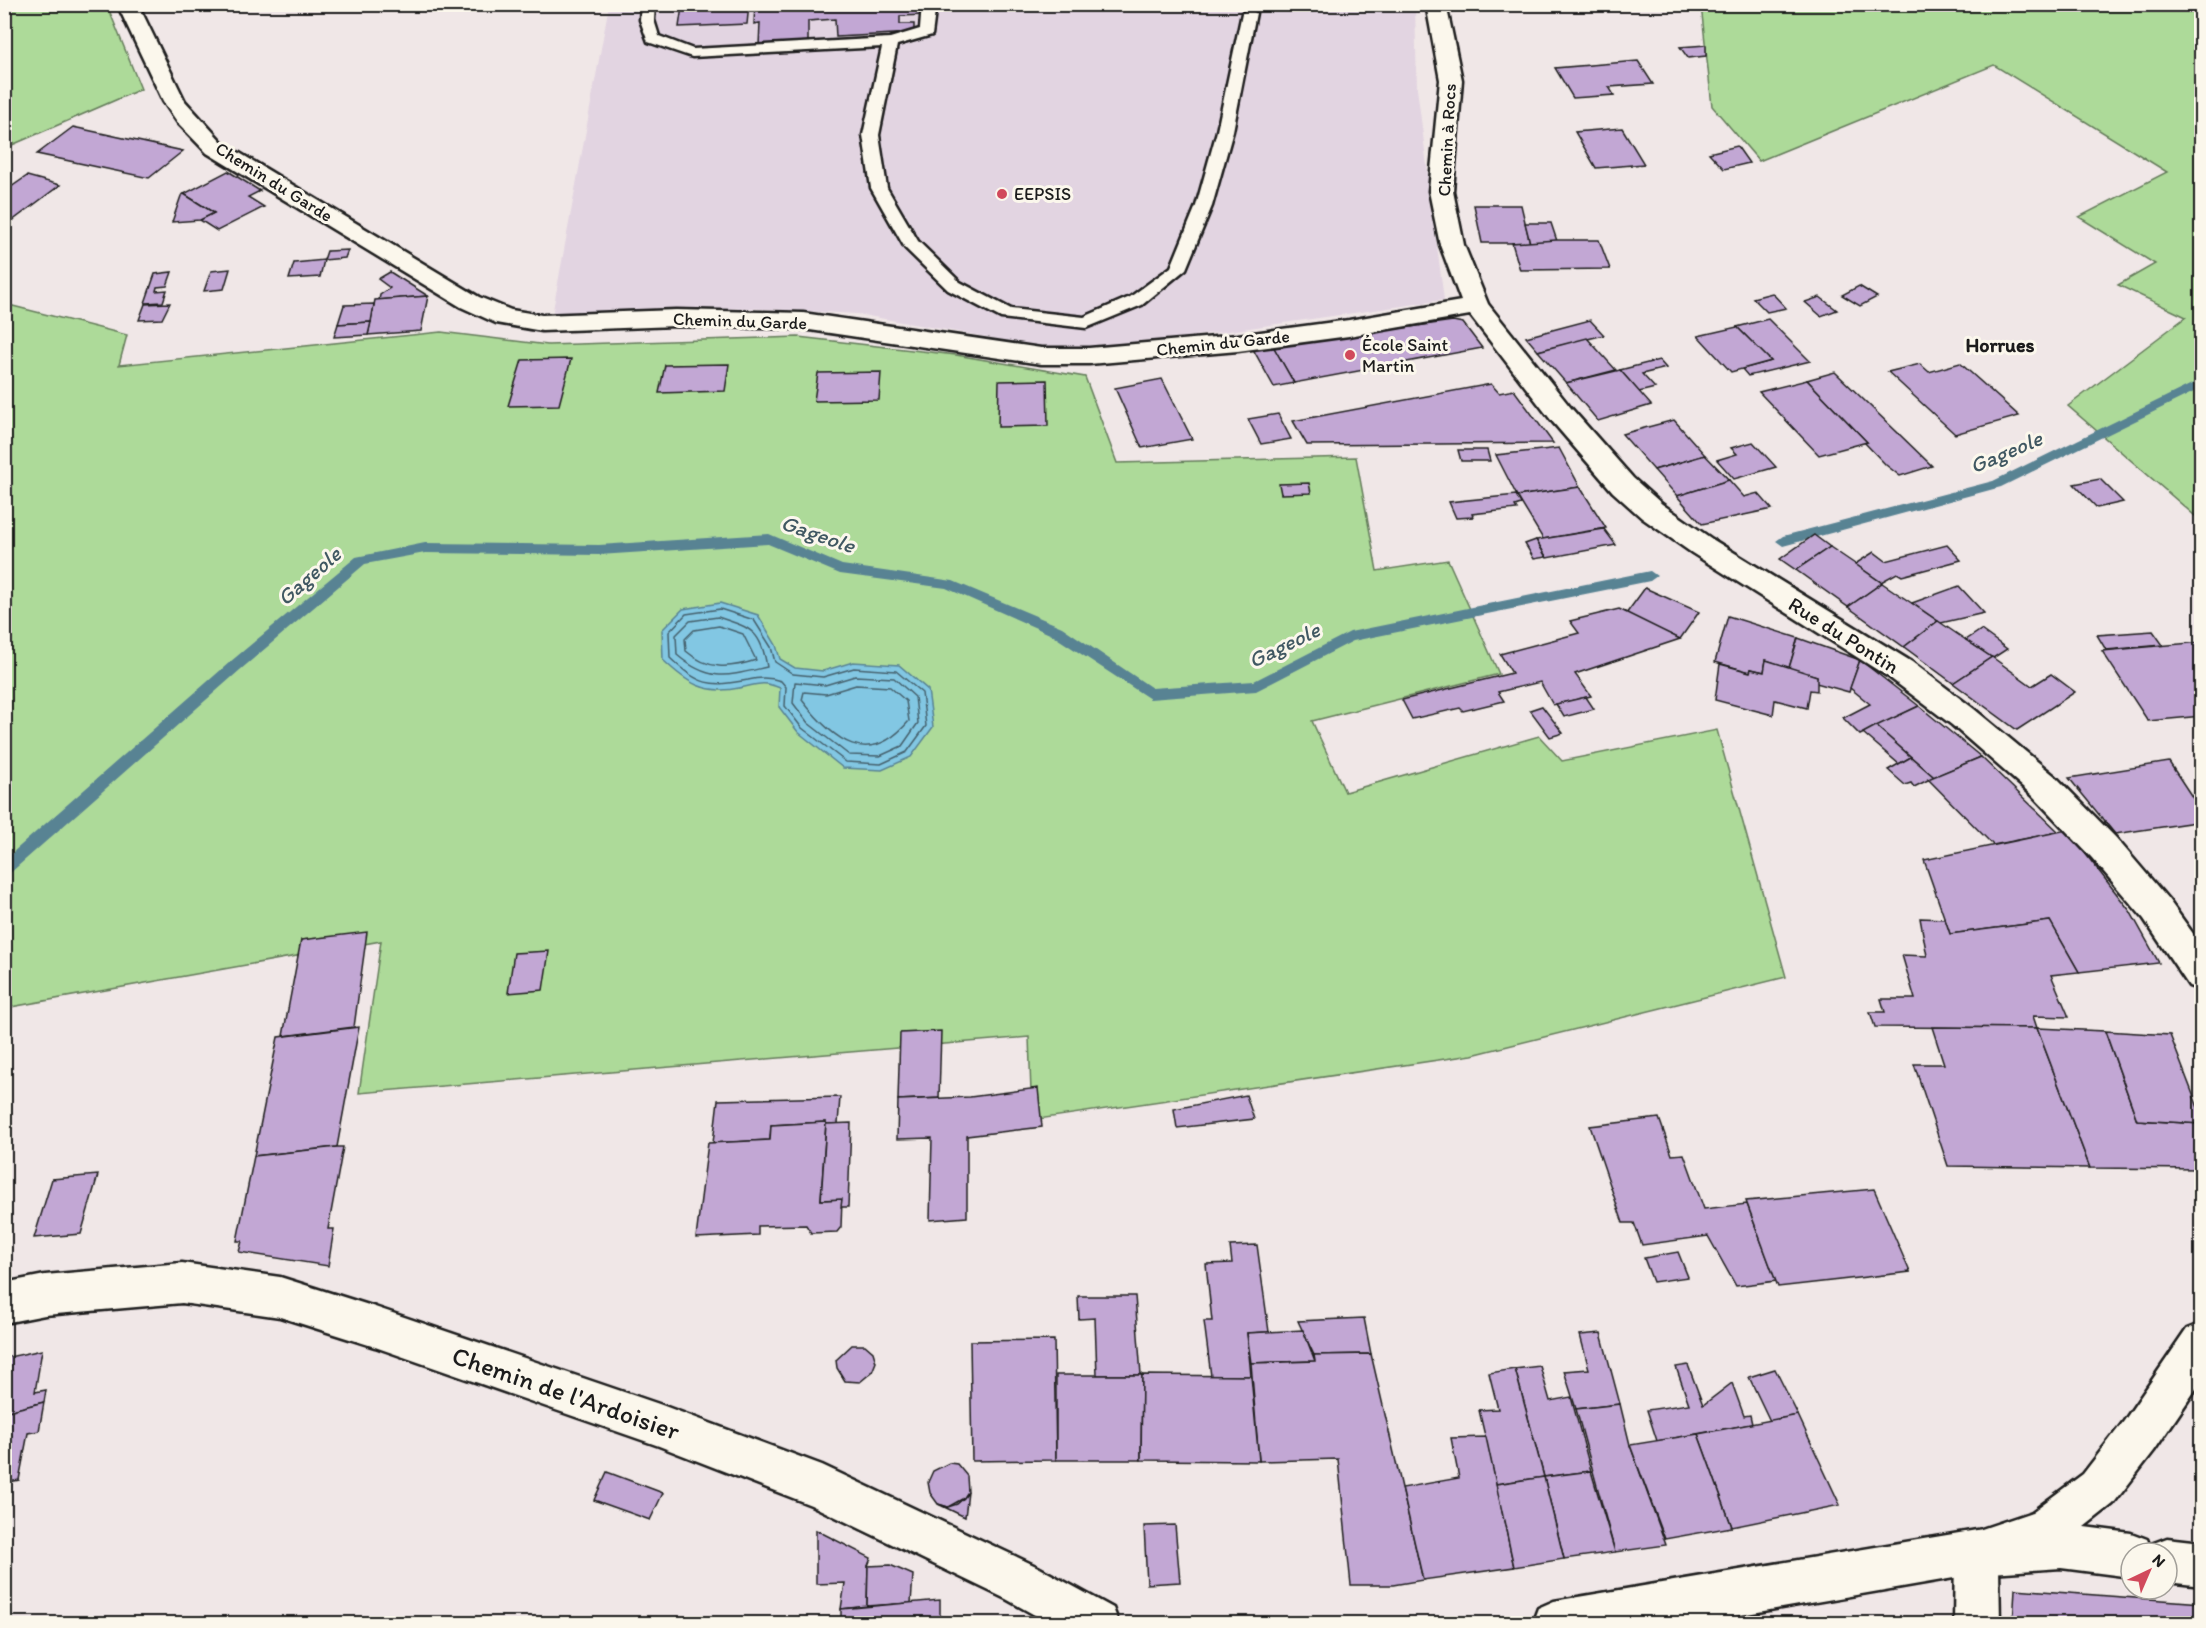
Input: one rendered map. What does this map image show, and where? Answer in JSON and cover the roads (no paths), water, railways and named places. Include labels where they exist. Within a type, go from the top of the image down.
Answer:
[{"type":"street","name":"Chemin du Garde","points":[[127,4],[174,101],[186,118],[215,148],[470,302],[505,317],[542,323],[676,318],[803,321],[1041,356],[1089,356],[1238,343],[1349,328],[1476,306]]},
{"type":"street","name":"Chemin à Rocs","points":[[1436,4],[1451,80],[1441,190],[1452,245],[1476,306]]},
{"type":"street","name":"Rue du Pontin","points":[[1476,306],[1561,414],[1623,485],[1652,511],[1702,546],[1900,670],[1963,717],[2044,786],[2104,848],[2156,909],[2202,975]]},
{"type":"street","name":"Chemin de l'Ardoisier","points":[[4,1303],[45,1295],[182,1283],[280,1298],[375,1327],[659,1425],[822,1487],[1022,1583],[1097,1623]]},
{"type":"street","points":[[1977,1551],[2044,1530],[2098,1489],[2139,1436],[2202,1343]]},
{"type":"street","points":[[1554,1623],[1977,1551],[2061,1546],[2119,1553]]},
{"type":"street","points":[[1977,1551],[1977,1623]]},
{"type":"street","points":[[2179,1561],[2202,1564]]},
{"type":"lane","points":[[648,4],[647,20],[653,39],[692,53],[890,42],[927,32],[929,4]]},
{"type":"lane","points":[[890,42],[871,135],[879,188],[911,244],[954,286],[1007,314],[1086,323],[1137,301],[1178,269],[1204,206],[1225,131],[1249,13]]},
{"type":"water","points":[[720,603],[758,615],[776,645],[780,659],[795,668],[823,671],[853,662],[899,665],[928,690],[933,727],[911,757],[882,770],[843,768],[798,732],[779,707],[780,688],[760,684],[716,690],[689,681],[663,660],[662,630],[683,609]]},
{"type":"waterway","name":"Gageole","points":[[1783,541],[1997,484],[2202,383]]},
{"type":"waterway","name":"Gageole","points":[[4,870],[235,666],[361,560],[425,548],[599,550],[769,539],[840,569],[948,584],[1057,631],[1150,694],[1256,686],[1350,637],[1650,576]]},
{"type":"place","name":"EEPSIS","points":[[1002,194]]},
{"type":"place","name":"École Saint Martin","points":[[1350,355]]},
{"type":"district","name":"Horrues","points":[[2000,345]]}]
